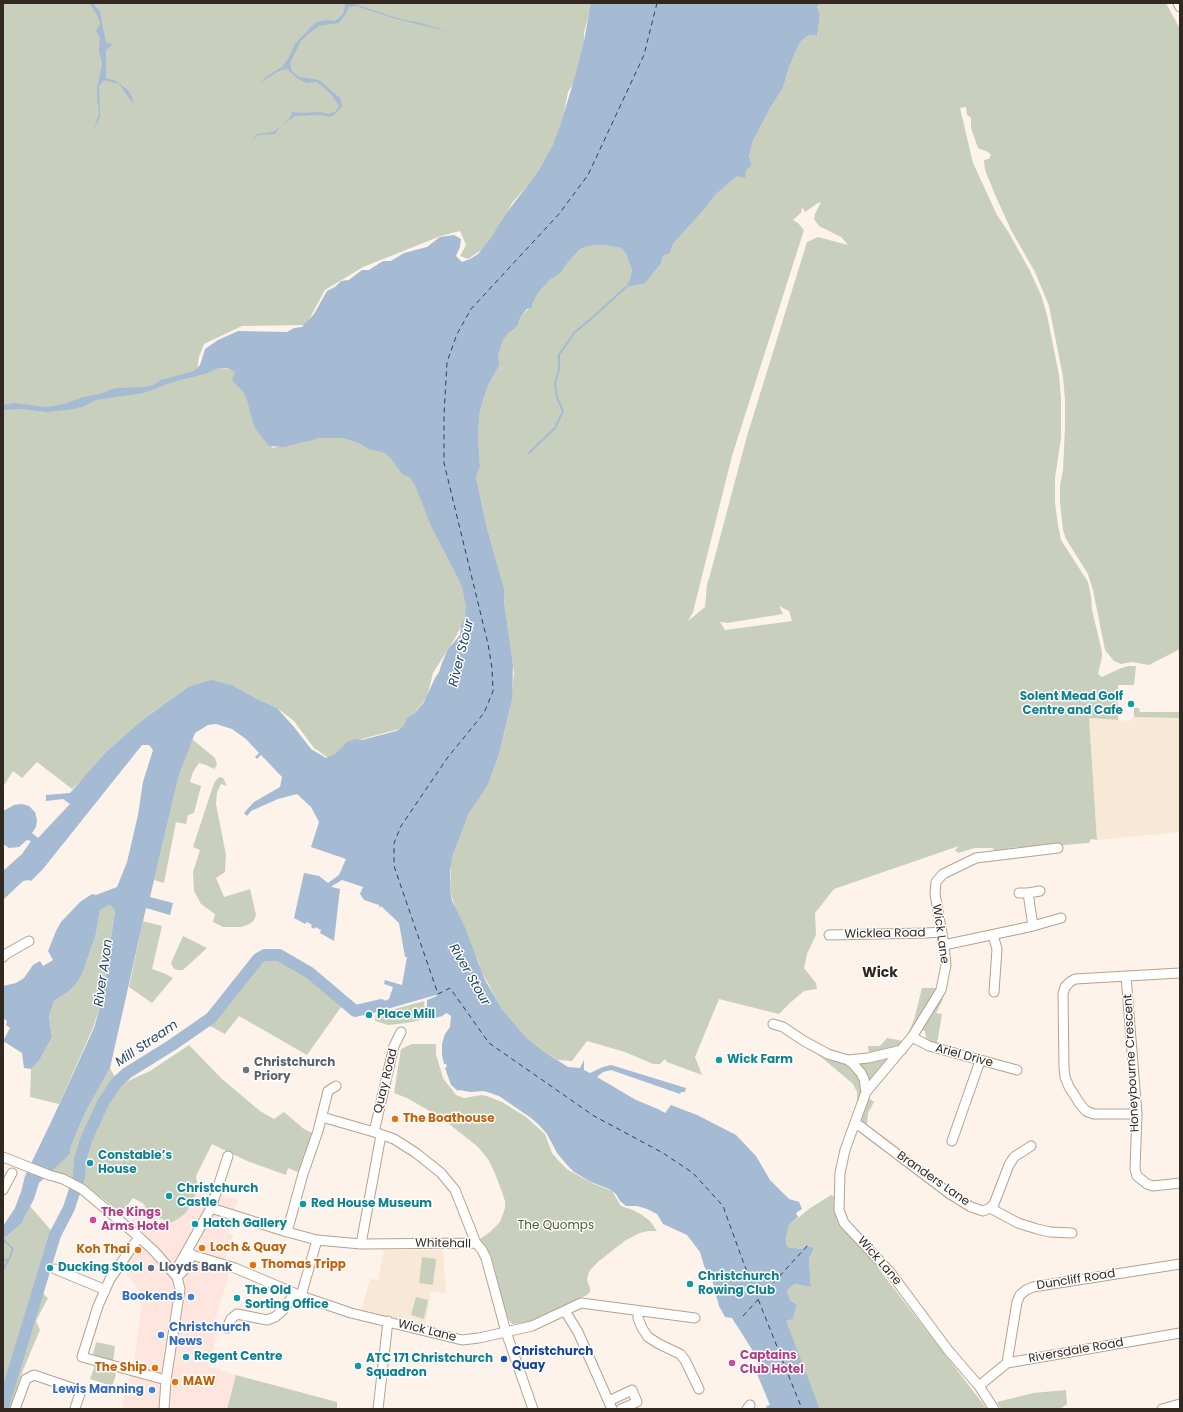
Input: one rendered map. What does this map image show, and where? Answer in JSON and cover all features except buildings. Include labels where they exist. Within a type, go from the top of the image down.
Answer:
[{"type":"street","points":[[1178,3],[1180,7]]},
{"type":"street","name":"Wick Lane","points":[[994,1409],[979,1386],[948,1350],[890,1272],[844,1223],[841,1218],[839,1199],[840,1173],[845,1150],[866,1092],[912,1037],[941,990],[946,965],[935,894],[936,882],[943,874],[976,858],[1058,848]]},
{"type":"street","points":[[1033,926],[1024,893],[1040,891]]},
{"type":"street","points":[[944,945],[994,935],[1062,918]]},
{"type":"street","name":"Wicklea Road","points":[[828,935],[942,932]]},
{"type":"street","points":[[994,935],[997,949],[994,992]]},
{"type":"street","points":[[3,957],[29,941]]},
{"type":"street","points":[[1137,1114],[1094,1114],[1086,1111],[1070,1087],[1060,1068],[1063,994],[1065,987],[1075,979],[1180,973]]},
{"type":"street","name":"Honeybourne Crescent","points":[[1126,976],[1137,1114],[1135,1169],[1137,1176],[1147,1184],[1153,1186],[1180,1184]]},
{"type":"street","points":[[773,1024],[783,1027],[804,1041],[828,1054],[848,1060],[861,1073],[864,1079],[866,1092]]},
{"type":"street","name":"Quay Road","points":[[361,1244],[378,1133],[394,1046],[401,1032]]},
{"type":"street","name":"Ariel Drive","points":[[912,1037],[929,1046],[1017,1070]]},
{"type":"street","points":[[848,1060],[868,1058],[902,1050]]},
{"type":"street","points":[[952,1141],[980,1061]]},
{"type":"street","points":[[287,1232],[303,1174],[318,1131],[328,1091],[336,1086]]},
{"type":"street","points":[[322,1117],[394,1139],[416,1153],[440,1173],[455,1190],[476,1243]]},
{"type":"street","name":"Branders Lane","points":[[854,1125],[860,1126],[950,1194],[977,1210],[990,1208]]},
{"type":"street","points":[[1031,1146],[1014,1158],[1009,1165],[994,1204],[990,1208],[1011,1220],[1037,1229],[1050,1232],[1072,1233]]},
{"type":"street","points":[[164,1409],[166,1380],[180,1289],[177,1277],[178,1265],[190,1252],[211,1208],[228,1156]]},
{"type":"street","points":[[3,1157],[14,1168]]},
{"type":"street","points":[[14,1168],[26,1166],[49,1175],[68,1180],[85,1191],[154,1251],[177,1277]]},
{"type":"street","points":[[3,1190],[14,1168]]},
{"type":"street","name":"Whitehall","points":[[211,1208],[317,1240],[361,1244],[476,1243],[486,1258],[506,1332],[534,1409]]},
{"type":"street","points":[[139,1237],[110,1278],[108,1291],[98,1306],[82,1357],[166,1380]]},
{"type":"street","points":[[227,1328],[230,1319],[237,1314],[267,1320],[275,1317],[283,1310],[297,1295],[317,1240]]},
{"type":"street","name":"Wick Lane","points":[[190,1252],[235,1268],[297,1295],[351,1313],[462,1340],[480,1338],[532,1326],[581,1303],[695,1318]]},
{"type":"street","name":"Duncliff Road","points":[[1007,1363],[1017,1302],[1020,1295],[1026,1290],[1033,1287],[1180,1264]]},
{"type":"street","points":[[55,1269],[108,1291]]},
{"type":"street","points":[[565,1311],[578,1332],[611,1405],[632,1390],[637,1402],[621,1409]]},
{"type":"street","points":[[638,1311],[638,1318],[648,1337],[680,1354],[685,1360],[699,1389]]},
{"type":"street","points":[[378,1409],[388,1321]]},
{"type":"street","name":"Riversdale Road","points":[[979,1386],[1007,1363],[1180,1333]]},
{"type":"street","points":[[16,1409],[26,1379],[34,1375],[81,1391],[75,1408]]},
{"type":"street","points":[[1162,1409],[1180,1404]]},
{"type":"shaded area","points":[[1132,717],[1180,718],[1180,832],[1097,840],[1089,718],[1131,721]]},
{"type":"shaded area","points":[[198,1188],[238,1200],[228,1232],[233,1235],[223,1266],[231,1268],[213,1326],[219,1329],[208,1366],[236,1375],[227,1409],[123,1409],[123,1402],[134,1360],[141,1311],[139,1290],[121,1267],[143,1237],[128,1223],[144,1204],[148,1212],[186,1213]]},
{"type":"shaded area","points":[[384,1250],[443,1250],[446,1293],[431,1292],[425,1326],[409,1321],[361,1312],[370,1279],[378,1280]]},
{"type":"green space","points":[[3,3],[592,3],[584,33],[584,67],[568,92],[560,134],[541,170],[512,203],[484,248],[468,259],[460,256],[466,245],[460,231],[441,236],[363,267],[325,290],[306,325],[242,326],[204,344],[199,357],[197,370],[216,367],[235,370],[247,393],[254,425],[273,448],[316,436],[345,437],[381,446],[412,477],[449,555],[466,596],[466,617],[454,640],[433,673],[427,697],[403,728],[362,739],[334,762],[314,748],[294,721],[277,708],[234,686],[188,687],[141,721],[106,752],[84,778],[72,789],[37,762],[22,778],[13,771],[3,787]]},
{"type":"green space","points":[[820,3],[1166,3],[1180,29],[1180,649],[1149,665],[1132,662],[1121,664],[1114,661],[1105,650],[1093,590],[1088,574],[1066,539],[1063,530],[1060,485],[1063,470],[1065,399],[1063,377],[1049,306],[1035,272],[1012,232],[985,170],[984,160],[989,159],[991,155],[988,152],[978,148],[971,128],[971,118],[967,115],[966,107],[960,108],[973,163],[997,215],[1009,233],[1030,271],[1041,295],[1047,315],[1059,375],[1061,398],[1061,438],[1055,478],[1055,503],[1058,525],[1061,540],[1088,582],[1092,610],[1102,652],[1098,674],[1102,677],[1128,666],[1136,666],[1134,685],[1118,685],[1118,720],[1089,718],[1097,840],[1091,839],[1089,843],[1029,848],[1016,847],[996,851],[992,848],[975,848],[958,853],[955,850],[959,846],[834,889],[815,913],[816,935],[807,954],[804,968],[816,983],[817,989],[804,991],[779,1014],[719,999],[695,1057],[702,1075],[667,1062],[665,1059],[660,1064],[653,1064],[625,1052],[587,1041],[572,1061],[558,1060],[543,1051],[527,1038],[502,1009],[481,971],[479,963],[455,909],[450,889],[451,863],[455,846],[468,815],[488,785],[500,751],[509,713],[514,673],[504,601],[504,588],[487,528],[476,477],[480,467],[478,433],[480,410],[488,386],[500,364],[498,357],[503,340],[518,326],[520,318],[532,305],[538,293],[551,279],[561,273],[565,266],[580,249],[588,246],[604,245],[621,248],[626,254],[632,270],[630,279],[651,276],[661,264],[663,256],[670,253],[673,244],[715,195],[737,175],[752,166],[749,156],[753,141],[783,88],[789,67],[800,42],[809,35],[817,36],[820,15],[817,7]],"holes":[[[821,202],[814,219],[819,226],[841,237],[848,245],[818,237],[807,242],[747,436],[707,584],[705,607],[688,621],[693,612],[732,456],[804,230],[793,220],[801,213],[802,207],[805,212]],[[779,606],[789,611],[792,621],[725,630],[720,622],[727,623],[783,614]]]},
{"type":"green space","points":[[1134,708],[1139,708],[1140,712],[1180,712],[1180,718],[1134,717]]},
{"type":"green space","points":[[192,739],[215,758],[217,765],[214,769],[199,763],[193,772],[190,782],[201,786],[194,813],[188,815],[186,824],[176,822],[164,883],[154,880],[179,775]]},
{"type":"green space","points":[[219,777],[223,778],[227,786],[221,784],[217,792],[216,804],[226,855],[225,872],[216,878],[224,897],[250,889],[256,915],[250,924],[241,927],[223,927],[213,922],[215,914],[201,904],[194,891],[193,872],[200,850],[193,847],[214,783]]},
{"type":"green space","points":[[110,905],[115,911],[102,999],[93,1028],[59,1104],[30,1097],[31,1069],[39,1061],[52,1037],[49,1017],[54,1001],[69,991],[76,984],[83,972],[96,934],[100,910]]},
{"type":"green space","points":[[143,921],[162,926],[152,969],[173,978],[152,1003],[129,987]]},
{"type":"green space","points":[[183,936],[207,948],[183,970],[179,970],[174,969],[171,963]]},
{"type":"green space","points":[[274,957],[303,972],[346,1000],[307,1055],[239,1016],[225,1034],[210,1026],[258,966]]},
{"type":"green space","points":[[922,988],[937,988],[909,1031],[914,1020]]},
{"type":"green space","points":[[941,997],[943,999],[936,1013],[942,1014],[937,1044],[926,1039],[925,1031],[921,1029]]},
{"type":"green space","points":[[424,1001],[426,1019],[388,1025],[375,1021],[376,1014]]},
{"type":"green space","points":[[887,1038],[904,1041],[899,1046],[888,1051],[869,1055],[868,1046],[880,1046]]},
{"type":"green space","points":[[795,1040],[842,1061],[855,1069],[863,1088],[857,1103],[857,1092],[853,1084],[821,1057]]},
{"type":"green space","name":"The Quomps","points":[[412,1044],[436,1044],[436,1054],[443,1078],[456,1095],[464,1098],[481,1095],[487,1096],[502,1102],[526,1117],[545,1134],[552,1153],[568,1170],[594,1184],[612,1191],[621,1206],[642,1215],[650,1221],[657,1231],[640,1233],[626,1240],[599,1261],[590,1270],[588,1275],[587,1280],[590,1292],[587,1295],[539,1318],[526,1323],[512,1324],[507,1317],[491,1255],[480,1239],[500,1222],[505,1208],[505,1201],[502,1192],[488,1159],[477,1146],[440,1117],[407,1098],[394,1093],[401,1049]]},
{"type":"green space","points":[[189,1045],[222,1079],[260,1111],[274,1119],[284,1112],[304,1129],[314,1134],[298,1172],[288,1168],[286,1175],[247,1161],[212,1144],[196,1176],[198,1188],[193,1200],[186,1213],[170,1223],[148,1212],[144,1204],[133,1198],[121,1213],[84,1184],[63,1175],[50,1172],[70,1154],[71,1146],[85,1113],[110,1068],[119,1085],[150,1071]]},
{"type":"green space","points":[[888,1057],[889,1059],[869,1084],[855,1062]]},
{"type":"green space","points":[[868,1097],[874,1102],[868,1113],[867,1125],[860,1117]]},
{"type":"green space","points":[[831,1195],[835,1197],[858,1242],[987,1409],[820,1409],[785,1321],[793,1319],[797,1305],[790,1300],[787,1290],[795,1284],[811,1287],[809,1259],[814,1248],[808,1245],[803,1249],[787,1247],[786,1239],[789,1225],[809,1209]]},
{"type":"green space","points":[[30,1206],[55,1235],[40,1291],[48,1298],[36,1321],[40,1330],[23,1370],[10,1409],[3,1409],[3,1239],[21,1224]]},
{"type":"green space","points":[[422,1257],[436,1259],[433,1285],[419,1283]]},
{"type":"green space","points":[[416,1297],[428,1300],[424,1319],[411,1315]]},
{"type":"green space","points":[[96,1342],[115,1346],[113,1362],[94,1356],[93,1354]]},
{"type":"green space","points":[[95,1365],[114,1371],[116,1375],[112,1386],[90,1379]]},
{"type":"green space","points":[[236,1375],[337,1402],[337,1409],[227,1409]]},
{"type":"green space","points":[[1066,1390],[1067,1404],[1060,1409],[1001,1409],[997,1402],[1033,1393]]},
{"type":"water","points":[[89,3],[93,3],[100,12],[106,43],[113,44],[106,50],[106,78],[114,80],[128,90],[134,105],[119,84],[104,80],[99,86],[100,117],[93,131],[99,114],[97,88],[102,64],[99,50],[100,38],[96,31],[100,23],[97,15]]},
{"type":"water","points":[[343,3],[352,3],[403,20],[417,22],[450,32],[396,19],[356,6],[349,7],[339,23],[319,26],[307,35],[301,41],[290,63],[292,71],[299,77],[319,80],[340,98],[342,106],[331,117],[322,115],[295,116],[280,127],[275,134],[258,135],[252,141],[257,134],[275,131],[289,119],[292,112],[320,112],[327,114],[335,112],[339,106],[331,94],[317,82],[307,83],[298,79],[287,69],[279,71],[259,83],[282,67],[288,59],[295,44],[317,22],[326,20],[335,21],[343,14],[345,6]]},
{"type":"water","name":"River Stour","points":[[591,3],[820,3],[817,7],[820,15],[817,36],[809,35],[800,42],[789,67],[783,88],[753,141],[749,156],[752,166],[746,170],[745,178],[737,176],[715,195],[673,244],[670,253],[663,256],[661,264],[645,283],[626,287],[632,270],[626,254],[621,248],[604,245],[588,246],[580,249],[565,266],[561,273],[551,279],[538,293],[532,308],[527,309],[520,318],[518,326],[503,340],[498,357],[500,364],[488,386],[480,410],[478,433],[480,467],[476,477],[487,528],[504,588],[504,601],[513,665],[512,699],[500,751],[488,785],[468,815],[453,854],[450,871],[450,889],[452,901],[464,925],[485,980],[502,1009],[527,1038],[543,1051],[568,1067],[580,1068],[584,1060],[584,1070],[590,1073],[611,1065],[686,1088],[685,1092],[681,1092],[680,1094],[611,1070],[603,1072],[597,1077],[636,1100],[665,1113],[671,1105],[697,1115],[736,1135],[756,1156],[770,1180],[789,1199],[799,1202],[802,1209],[796,1213],[798,1217],[789,1225],[786,1239],[787,1247],[803,1249],[807,1245],[814,1248],[809,1259],[811,1287],[795,1284],[787,1290],[790,1300],[797,1305],[793,1319],[786,1321],[820,1409],[767,1409],[766,1406],[770,1405],[757,1374],[758,1366],[753,1351],[732,1318],[725,1317],[719,1306],[712,1280],[704,1266],[700,1252],[687,1235],[663,1224],[657,1214],[647,1209],[637,1206],[626,1206],[620,1201],[616,1194],[609,1189],[591,1182],[574,1172],[557,1153],[547,1134],[539,1125],[499,1096],[484,1091],[458,1091],[451,1085],[445,1068],[447,1067],[446,1064],[444,1064],[442,1055],[442,1044],[445,1034],[450,1027],[451,1016],[447,1013],[443,1016],[434,1018],[427,1016],[427,1000],[437,996],[436,995],[380,1011],[373,1012],[372,1010],[380,1007],[366,1010],[366,1007],[373,1006],[389,999],[393,987],[384,984],[385,980],[402,985],[407,957],[405,957],[399,923],[381,906],[379,908],[379,905],[364,900],[360,894],[363,887],[342,880],[332,886],[340,889],[334,941],[320,933],[321,930],[315,927],[314,929],[311,927],[312,925],[307,922],[305,924],[294,918],[304,873],[319,876],[328,883],[339,875],[346,859],[311,847],[319,822],[311,807],[297,794],[278,799],[251,811],[247,816],[244,813],[254,802],[280,787],[282,777],[261,755],[257,759],[255,757],[259,753],[246,739],[232,729],[216,724],[208,725],[195,733],[179,775],[150,897],[173,903],[170,915],[146,908],[110,1068],[85,1113],[71,1146],[70,1154],[39,1183],[34,1199],[21,1224],[3,1239],[3,1226],[15,1208],[25,1176],[94,1028],[102,999],[115,911],[110,905],[100,910],[96,934],[83,972],[76,984],[69,991],[54,1001],[49,1017],[52,1037],[39,1061],[31,1069],[24,1068],[22,1053],[3,1041],[10,1028],[6,1025],[7,1021],[3,1018],[3,986],[16,983],[24,978],[33,965],[40,961],[43,966],[53,960],[48,951],[61,922],[80,902],[92,894],[96,895],[117,887],[127,862],[138,815],[143,782],[153,750],[149,745],[142,745],[43,869],[31,881],[23,881],[3,900],[3,871],[22,854],[31,841],[27,840],[19,847],[9,848],[3,844],[3,811],[14,805],[22,804],[29,806],[35,812],[37,820],[36,827],[32,833],[38,838],[70,804],[63,799],[46,801],[46,795],[70,793],[106,752],[141,721],[188,687],[211,680],[234,686],[277,708],[311,749],[326,758],[335,754],[347,742],[355,739],[362,740],[396,731],[403,727],[407,718],[414,714],[424,702],[439,672],[448,649],[460,635],[461,626],[465,617],[466,606],[462,587],[431,526],[415,485],[409,477],[402,474],[385,453],[369,449],[359,443],[343,438],[317,438],[284,447],[269,446],[257,431],[253,423],[247,400],[243,392],[232,380],[235,372],[227,368],[218,368],[208,373],[173,382],[143,393],[96,400],[74,409],[46,412],[22,409],[3,410],[3,405],[15,403],[46,407],[54,406],[116,388],[145,387],[153,385],[161,380],[194,371],[200,365],[205,349],[218,340],[238,331],[287,332],[294,328],[302,327],[314,314],[327,291],[335,287],[341,281],[349,280],[362,270],[369,270],[383,261],[391,261],[404,253],[427,247],[440,237],[454,235],[461,239],[460,247],[456,256],[462,262],[478,254],[490,239],[507,212],[538,172],[553,145],[574,80],[584,41]]},
{"type":"waterway","points":[[529,453],[555,428],[563,411],[557,398],[555,383],[559,369],[559,355],[574,333],[626,287]]},
{"type":"waterway","name":"Mill Stream","points":[[3,1406],[55,1235],[69,1208],[79,1177],[80,1160],[86,1140],[103,1103],[116,1083],[127,1073],[172,1045],[211,1018],[258,959],[265,955],[279,955],[310,973],[355,1011],[381,1005]]},
{"type":"waterway","points":[[3,1239],[13,1249],[9,1259],[3,1261]]},
{"type":"waterway","points":[[3,1270],[9,1259]]},
{"type":"ferry route","points":[[657,3],[644,55],[588,175],[559,214],[471,309],[457,334],[447,362],[444,415],[444,463],[488,644],[492,668],[493,691],[484,713],[448,757],[401,826],[394,843],[394,866],[438,994],[450,988],[489,1043],[594,1116],[663,1153],[693,1173],[723,1206],[744,1264],[802,1409]]},
{"type":"ferry route","points":[[743,1316],[808,1245]]},
{"type":"place","name":"Solent Mead Golf Centre and Cafe","points":[[1131,704]]},
{"type":"place","name":"Place Mill","points":[[369,1015]]},
{"type":"place","name":"Wick Farm","points":[[719,1060]]},
{"type":"place","name":"Christchurch Priory","points":[[246,1070]]},
{"type":"place","name":"The Boathouse","points":[[395,1119]]},
{"type":"place","name":"Constable’s House","points":[[90,1163]]},
{"type":"place","name":"Christchurch Castle","points":[[169,1196]]},
{"type":"place","name":"Red House Museum","points":[[303,1204]]},
{"type":"place","name":"The Kings Arms Hotel","points":[[93,1220]]},
{"type":"place","name":"Hatch Gallery","points":[[195,1224]]},
{"type":"place","name":"Loch & Quay","points":[[202,1248]]},
{"type":"place","name":"Koh Thai","points":[[138,1250]]},
{"type":"place","name":"Thomas Tripp","points":[[253,1265]]},
{"type":"place","name":"Ducking Stool","points":[[50,1268]]},
{"type":"place","name":"Lloyds Bank","points":[[151,1268]]},
{"type":"place","name":"Christchurch Rowing Club","points":[[690,1284]]},
{"type":"place","name":"Bookends","points":[[191,1297]]},
{"type":"place","name":"The Old Sorting Office","points":[[237,1298]]},
{"type":"place","name":"Christchurch News","points":[[161,1335]]},
{"type":"place","name":"Regent Centre","points":[[186,1357]]},
{"type":"place","name":"Christchurch Quay","points":[[504,1359]]},
{"type":"place","name":"Captains Club Hotel","points":[[732,1363]]},
{"type":"place","name":"ATC 171 Christchurch Squadron","points":[[358,1366]]},
{"type":"place","name":"The Ship","points":[[155,1368]]},
{"type":"place","name":"MAW","points":[[175,1382]]},
{"type":"place","name":"Lewis Manning","points":[[152,1390]]},
{"type":"district","name":"Wick","points":[[880,973]]},
{"type":"water label","name":"River Avon","points":[[104,973]]}]
